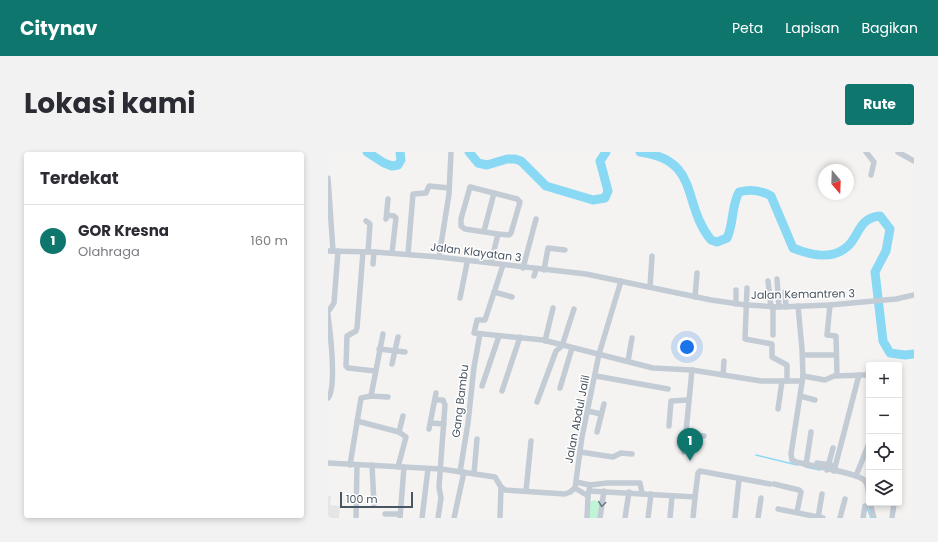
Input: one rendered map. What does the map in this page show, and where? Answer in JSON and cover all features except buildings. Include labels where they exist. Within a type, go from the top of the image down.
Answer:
[{"type":"street","points":[[439,257],[449,188],[451,152]]},
{"type":"street","points":[[866,152],[874,162],[871,175]]},
{"type":"street","points":[[898,152],[914,161]]},
{"type":"street","points":[[328,178],[333,251],[334,305],[328,309]]},
{"type":"street","points":[[408,254],[413,194],[426,193],[429,186],[449,188]]},
{"type":"street","points":[[472,187],[517,199],[520,202],[511,233],[509,235],[484,231],[465,229],[461,226],[461,218],[469,188],[472,187]]},
{"type":"street","points":[[484,231],[494,193]]},
{"type":"street","points":[[388,199],[387,217],[394,216],[396,218],[392,253]]},
{"type":"street","points":[[523,268],[536,219]]},
{"type":"street","points":[[366,221],[370,224],[368,252],[357,328],[356,331],[347,336],[346,366],[348,368],[375,371]]},
{"type":"street","points":[[491,263],[498,234]]},
{"type":"street","points":[[544,270],[548,248],[565,250]]},
{"type":"street","name":"Jalan Klayatan 3","points":[[333,251],[392,253],[439,257],[536,270],[586,274],[621,281]]},
{"type":"street","points":[[368,252],[373,264]]},
{"type":"street","points":[[650,287],[652,256]]},
{"type":"street","points":[[460,298],[467,263]]},
{"type":"street","points":[[503,265],[494,292],[512,297]]},
{"type":"street","points":[[534,276],[536,270]]},
{"type":"street","points":[[695,297],[697,273]]},
{"type":"street","points":[[773,335],[777,279]]},
{"type":"street","name":"Jalan Kemantren 3","points":[[621,281],[736,304],[774,307],[861,303],[896,299],[914,295]]},
{"type":"street","name":"Jalan Abdul Jalil","points":[[575,485],[599,354],[621,281]]},
{"type":"street","points":[[768,281],[774,307]]},
{"type":"street","points":[[747,288],[745,339],[772,344],[772,357],[787,365],[785,381],[778,409]]},
{"type":"street","points":[[736,290],[736,304]]},
{"type":"street","name":"Gang Bambu","points":[[454,518],[462,472],[474,367],[480,334],[474,333],[478,320],[485,320],[494,292]]},
{"type":"street","points":[[785,292],[786,307]]},
{"type":"street","points":[[830,305],[827,335],[836,336],[835,355],[837,375]]},
{"type":"street","points":[[798,306],[803,355],[802,378],[791,457],[793,461],[806,465],[831,468]]},
{"type":"street","points":[[545,341],[553,308]]},
{"type":"street","points":[[537,402],[556,351],[562,346],[574,309]]},
{"type":"street","points":[[328,315],[332,353],[328,398]]},
{"type":"street","points":[[371,396],[383,334]]},
{"type":"street","points":[[480,334],[520,337],[545,341],[653,368],[692,370],[756,380],[785,381],[802,378],[825,380],[837,375],[862,375],[831,468]]},
{"type":"street","points":[[482,386],[499,336]]},
{"type":"street","points":[[392,364],[398,337]]},
{"type":"street","points":[[502,390],[520,337]]},
{"type":"street","points":[[628,361],[632,338]]},
{"type":"street","points":[[560,388],[572,348]]},
{"type":"street","points":[[379,349],[405,352]]},
{"type":"street","points":[[803,355],[835,355]]},
{"type":"street","points":[[723,375],[724,361]]},
{"type":"street","points":[[684,452],[692,370]]},
{"type":"street","points":[[596,376],[668,389]]},
{"type":"street","points":[[436,393],[430,426],[444,424]]},
{"type":"street","points":[[350,465],[362,398],[371,396],[388,398]]},
{"type":"street","points":[[800,396],[815,400]]},
{"type":"street","points":[[435,400],[443,400],[444,402],[444,424],[439,488],[441,498],[438,518]]},
{"type":"street","points":[[669,426],[671,401],[688,400]]},
{"type":"street","points":[[597,432],[604,404]]},
{"type":"street","points":[[588,411],[601,414]]},
{"type":"street","points":[[399,432],[403,416]]},
{"type":"street","points":[[357,421],[399,432],[406,437],[401,467],[400,516],[384,514]]},
{"type":"street","points":[[806,465],[811,432]]},
{"type":"street","points":[[685,434],[704,436]]},
{"type":"street","points":[[474,473],[477,439]]},
{"type":"street","points":[[526,491],[531,441]]},
{"type":"street","points":[[831,468],[833,448]]},
{"type":"street","points":[[856,476],[866,451]]},
{"type":"street","points":[[580,452],[613,457],[621,453],[632,454]]},
{"type":"street","points":[[328,463],[441,469],[494,477],[501,488],[500,518]]},
{"type":"street","points":[[817,463],[856,476],[866,482]]},
{"type":"street","points":[[356,518],[357,465]]},
{"type":"street","points":[[372,466],[374,504]]},
{"type":"street","points":[[422,518],[428,468]]},
{"type":"street","points":[[693,518],[699,472],[799,490],[801,492],[797,512]]},
{"type":"street","points":[[735,518],[739,479]]},
{"type":"street","points":[[575,485],[589,491],[636,483],[641,485],[642,493]]},
{"type":"street","points":[[501,488],[505,490],[565,494],[570,492],[575,485]]},
{"type":"street","points":[[575,485],[589,491],[629,492],[695,497]]},
{"type":"street","points":[[587,518],[589,491]]},
{"type":"street","points":[[600,518],[604,491]]},
{"type":"street","points":[[625,518],[629,492]]},
{"type":"street","points":[[648,518],[651,494]]},
{"type":"street","points":[[778,509],[819,518],[822,494]]},
{"type":"street","points":[[670,518],[672,496]]},
{"type":"street","points":[[758,518],[761,498]]},
{"type":"street","points":[[840,518],[845,499]]},
{"type":"street","points":[[863,518],[866,506]]},
{"type":"street","points":[[868,506],[874,518]]},
{"type":"street","points":[[892,518],[894,506]]},
{"type":"shaded area","points":[[328,496],[331,496],[330,505],[340,506],[339,518],[328,518]]},
{"type":"green space","points":[[594,500],[600,502],[598,518],[589,518],[590,502]]},
{"type":"waterway","points":[[367,152],[384,163],[392,166],[398,165],[401,160],[400,152]]},
{"type":"waterway","points":[[469,152],[478,163],[487,165],[507,159],[521,161],[546,186],[593,200],[605,198],[608,191],[600,161],[606,152]]},
{"type":"waterway","points":[[640,152],[659,157],[673,164],[687,185],[702,226],[711,240],[717,242],[727,238],[731,227],[736,198],[739,192],[743,191],[759,191],[771,196],[793,248],[807,253],[828,255],[842,251],[852,241],[864,223],[873,217],[880,216],[890,229],[886,251],[875,272],[883,341],[890,353],[905,355],[914,354]]},
{"type":"waterway","points":[[756,455],[797,465]]},
{"type":"waterway","points":[[806,467],[820,470]]},
{"type":"waterway","points":[[868,506],[871,518]]},
{"type":"place","name":"GOR Kresna","points":[[690,461]]}]
